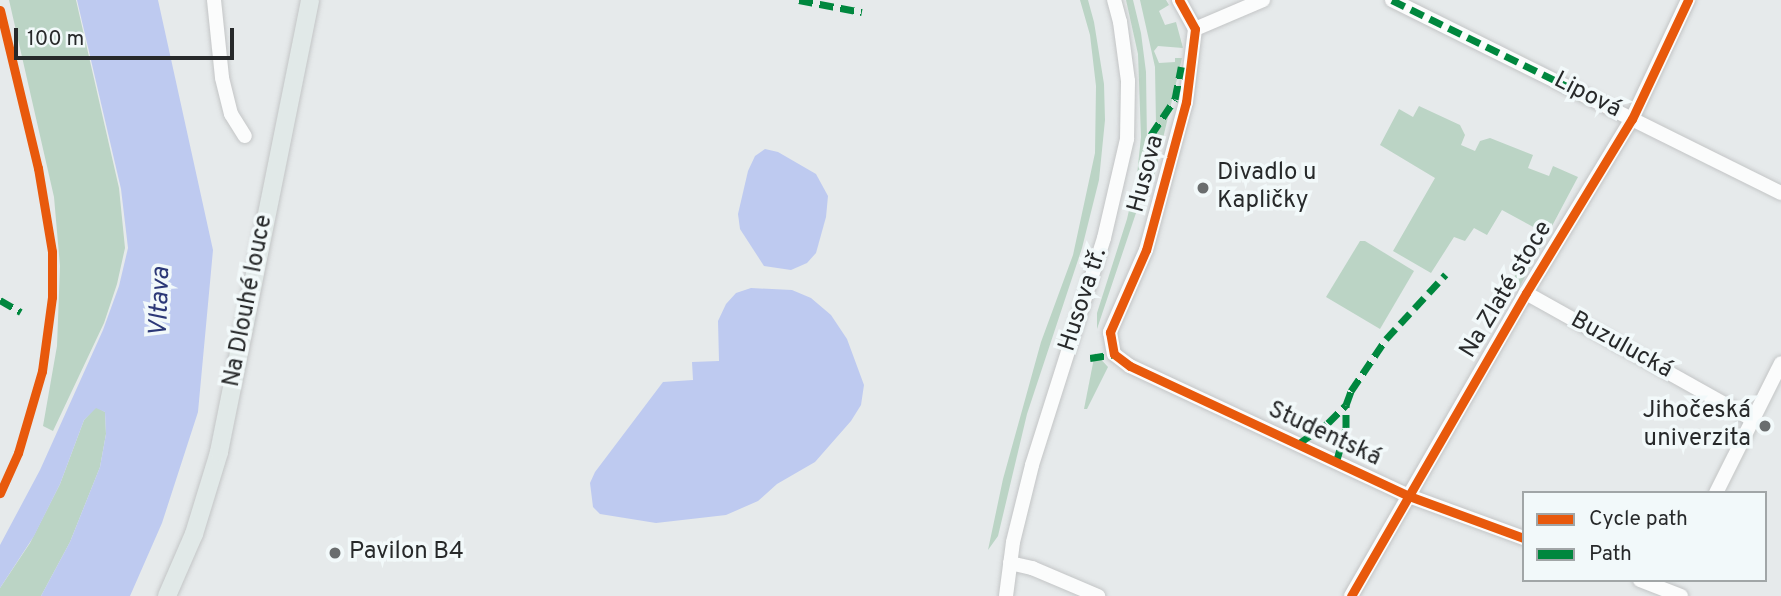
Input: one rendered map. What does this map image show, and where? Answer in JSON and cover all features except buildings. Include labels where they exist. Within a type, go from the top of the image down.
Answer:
[{"type":"main road","name":"Na Dlouhé louce","points":[[167,596],[194,534],[219,452],[310,0]]},
{"type":"street","points":[[214,0],[222,78],[231,114],[245,136]]},
{"type":"street","name":"Husova tř.","points":[[1006,596],[1010,563],[1032,465],[1104,238],[1127,139],[1128,81],[1120,22],[1114,0]]},
{"type":"street","points":[[1179,0],[1195,29],[1263,0]]},
{"type":"street","name":"Lipová","points":[[1392,0],[1781,193]]},
{"type":"street","name":"Na Zlaté stoce","points":[[1351,596],[1526,293],[1632,119],[1688,0]]},
{"type":"street","name":"Husova","points":[[1114,354],[1110,332],[1146,250],[1186,102],[1195,29]]},
{"type":"street","name":"Buzulucká","points":[[1526,293],[1753,420]]},
{"type":"street","name":"Studentská","points":[[1114,354],[1130,366],[1409,496],[1522,537]]},
{"type":"street","points":[[1717,491],[1781,363]]},
{"type":"street","points":[[1010,563],[1032,568],[1098,596]]},
{"type":"street","points":[[1646,582],[1672,591]]},
{"type":"green space","points":[[9,0],[76,0],[119,188],[125,248],[117,284],[104,323],[53,431],[43,426],[57,346],[60,266],[54,197]]},
{"type":"green space","points":[[1080,0],[1088,0],[1104,84],[1105,120],[1099,180],[1082,248],[1027,414],[998,536],[988,550],[1003,479],[1041,342],[1073,255],[1095,153],[1096,86],[1090,35]]},
{"type":"green space","points":[[1126,0],[1133,0],[1141,33],[1146,72],[1147,142],[1137,210],[1097,329],[1097,313],[1127,219],[1137,175],[1141,137],[1138,54]]},
{"type":"green space","points":[[1140,0],[1166,0],[1169,5],[1159,11],[1165,25],[1176,22],[1183,48],[1158,46],[1154,51],[1159,63],[1175,62],[1175,58],[1182,58],[1151,189],[1156,125],[1155,67]]},
{"type":"green space","points":[[1419,106],[1460,125],[1465,135],[1461,145],[1475,151],[1480,141],[1490,138],[1533,155],[1528,168],[1549,176],[1553,166],[1578,177],[1518,290],[1509,287],[1539,230],[1502,210],[1487,235],[1474,228],[1465,241],[1454,237],[1431,273],[1393,251],[1435,178],[1380,145],[1399,109],[1413,117]]},
{"type":"green space","points":[[1360,241],[1365,241],[1414,271],[1380,329],[1326,297]]},
{"type":"green space","points":[[1095,353],[1108,367],[1087,409],[1084,409]]},
{"type":"green space","points":[[96,407],[105,412],[106,434],[100,467],[70,542],[41,596],[0,596],[0,588],[30,543],[60,484],[84,420]]},
{"type":"water","name":"Vltava","points":[[77,0],[158,0],[213,250],[198,412],[162,523],[130,596],[41,596],[70,542],[100,467],[106,434],[105,412],[96,408],[84,420],[60,484],[34,536],[0,588],[0,545],[40,470],[103,330],[119,286],[128,248],[121,189]]},
{"type":"water","points":[[765,149],[778,152],[816,174],[828,196],[826,217],[816,253],[807,263],[791,270],[764,266],[740,229],[738,214],[748,171],[755,156]]},
{"type":"water","points":[[751,288],[792,290],[811,298],[831,315],[847,339],[864,385],[861,405],[851,421],[815,462],[777,484],[758,501],[726,515],[656,523],[600,514],[593,507],[590,483],[595,472],[663,382],[693,380],[692,362],[719,361],[718,321],[726,304],[736,293]]},
{"type":"marked path","points":[[799,0],[862,12]]},
{"type":"marked path","points":[[1392,0],[1581,93]]},
{"type":"marked path","points":[[1151,135],[1175,99],[1181,67]]},
{"type":"marked path","points":[[1336,463],[1346,428],[1346,405],[1351,391],[1386,339],[1446,274]]},
{"type":"marked path","points":[[0,300],[21,312]]},
{"type":"marked path","points":[[1090,358],[1114,354]]},
{"type":"marked path","points":[[1298,444],[1328,423],[1346,405]]},
{"type":"cycle path","points":[[1179,0],[1195,29],[1186,102],[1146,250],[1110,332],[1114,354],[1130,366],[1409,496],[1522,537]]},
{"type":"cycle path","points":[[1351,596],[1526,293],[1632,119],[1688,0]]},
{"type":"cycle path","points":[[0,10],[38,168],[52,252],[52,297],[42,371],[18,453],[0,493]]},
{"type":"place","name":"Divadlo u Kapličky","points":[[1203,188]]},
{"type":"place","name":"Jihočeská univerzita","points":[[1765,426]]},
{"type":"place","name":"Pavilon B4","points":[[335,553]]}]
